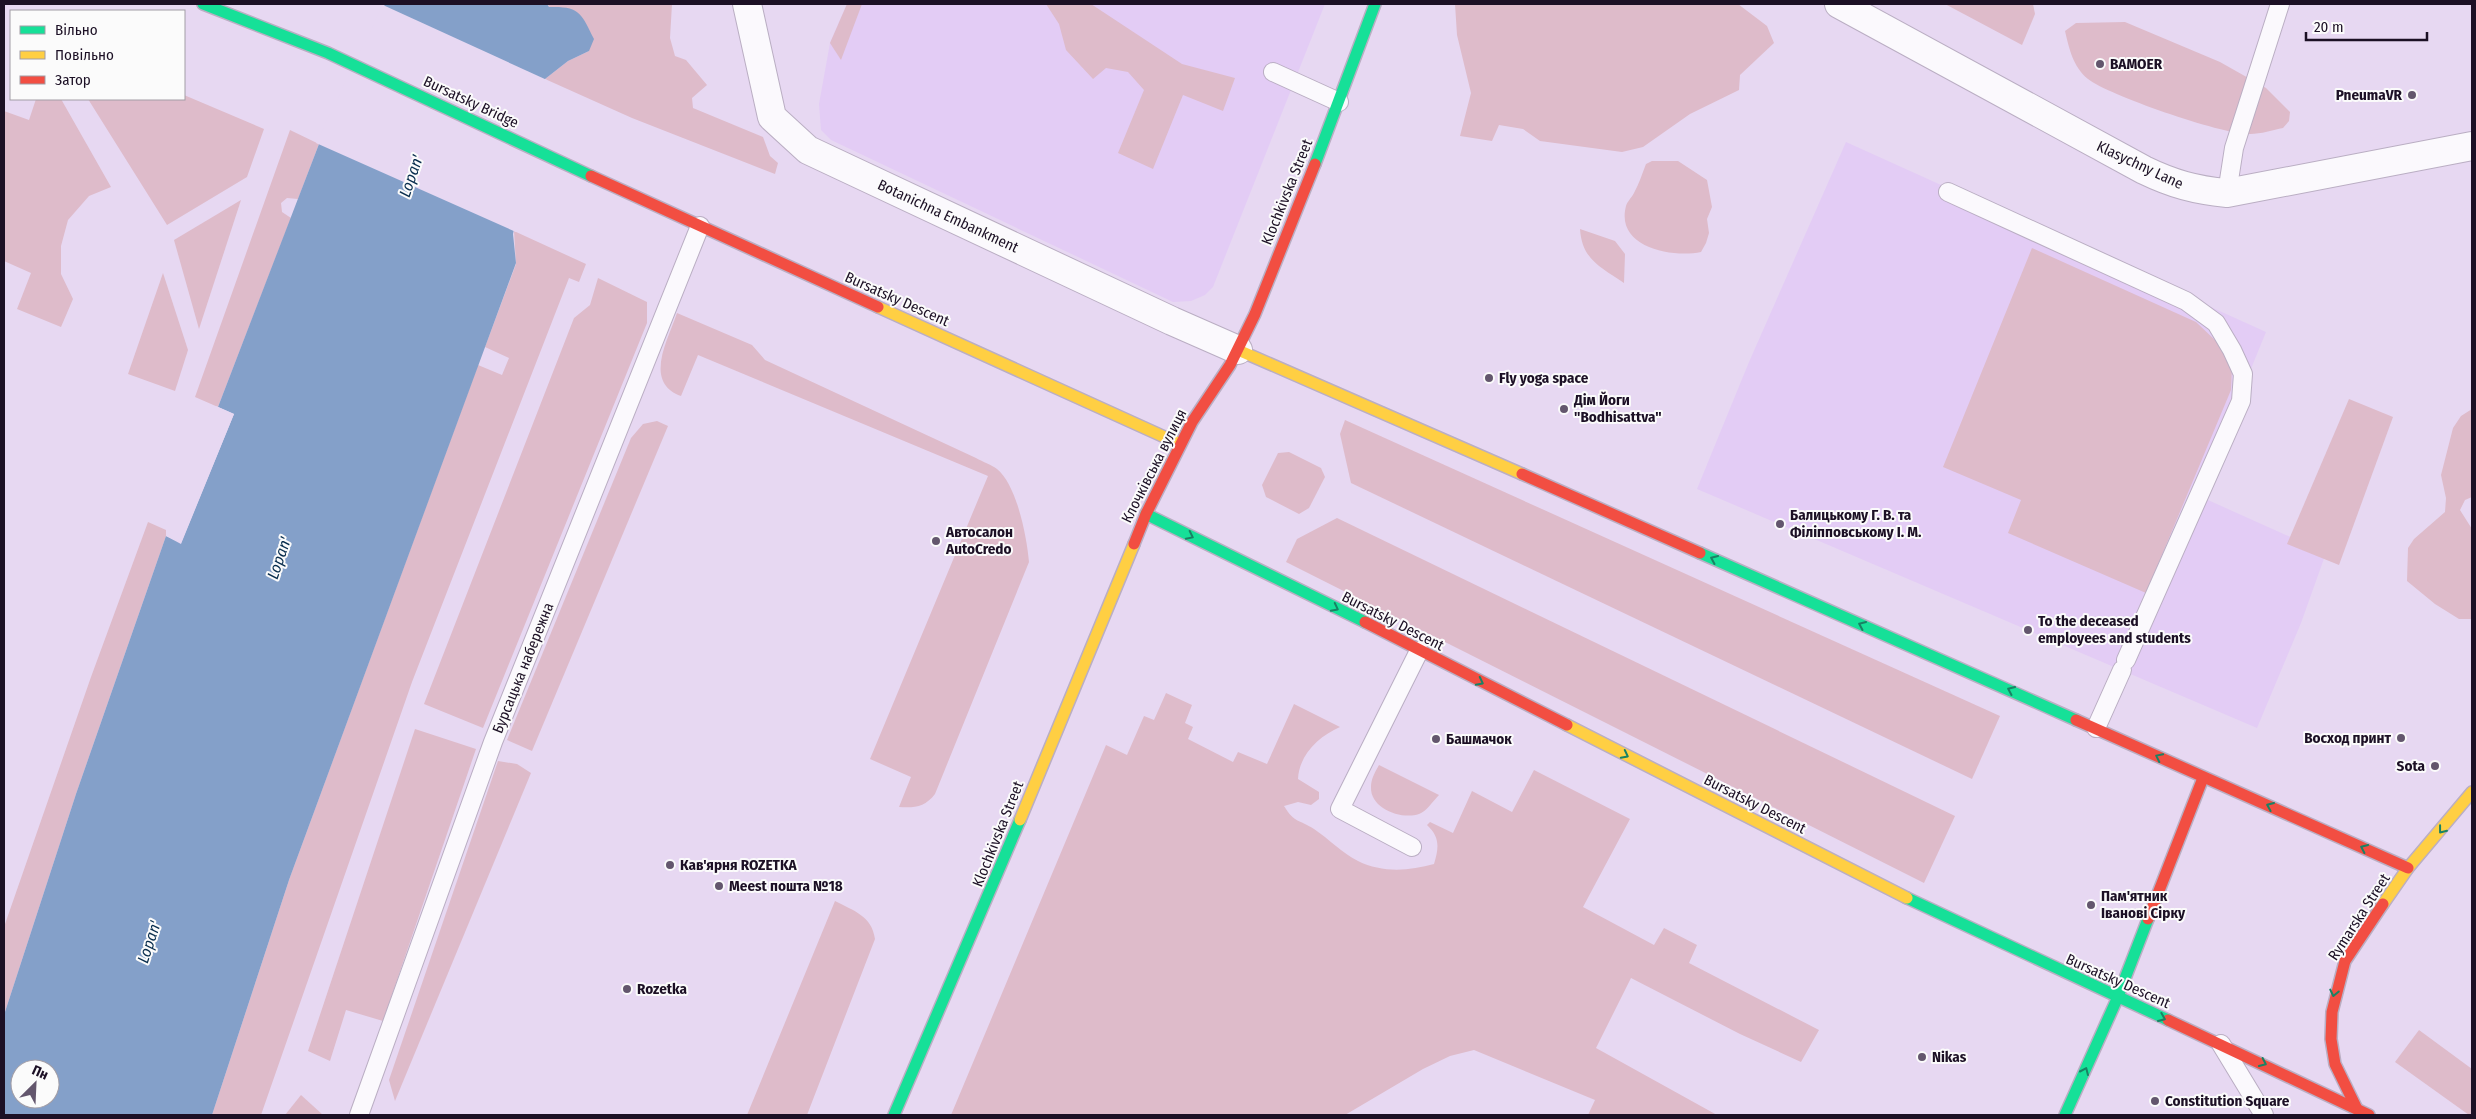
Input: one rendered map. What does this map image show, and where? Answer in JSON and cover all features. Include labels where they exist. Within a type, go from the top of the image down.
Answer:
[{"type":"street","name":"Bursatsky Bridge","points":[[204,4],[328,53],[602,179]]},
{"type":"street","name":"Klochkivska Street","points":[[1180,444],[1238,350],[1255,314],[1339,102],[1375,4]]},
{"type":"street","name":"Klasychny Lane","points":[[1839,4],[2144,170],[2170,182],[2196,190],[2227,193],[2472,146]]},
{"type":"street","name":"Botanichna Embankment","points":[[753,8],[772,117],[808,150],[1172,321],[1238,350]]},
{"type":"street","name":"Bursatsky Descent","points":[[602,179],[700,226],[1180,444]]},
{"type":"street","points":[[1238,350],[2096,728],[2203,778],[2315,825],[2408,868]]},
{"type":"street","name":"Клочківська вулиця","points":[[1146,514],[1180,444]]},
{"type":"street","name":"Klochkivska Street","points":[[894,1115],[984,907],[1146,514]]},
{"type":"street","name":"Bursatsky Descent","points":[[1146,514],[1906,897],[2117,998],[2219,1042],[2356,1107],[2369,1115]]},
{"type":"street","points":[[2065,1115],[2117,998],[2203,778]]},
{"type":"street","name":"Rymarska Street","points":[[2356,1107],[2335,1064],[2332,1034],[2334,991],[2345,961],[2408,868],[2472,792]]},
{"type":"lane","points":[[2227,193],[2234,148],[2280,4]]},
{"type":"lane","points":[[1273,72],[1339,102]]},
{"type":"lane","points":[[1948,192],[2186,301],[2216,324],[2243,374],[2241,401],[2096,728]]},
{"type":"lane","name":"Бурсацька набережна","points":[[359,1115],[493,742],[700,226]]},
{"type":"lane","points":[[1412,847],[1340,810],[1419,651]]},
{"type":"lane","points":[[2219,1042],[2264,1115]]},
{"type":"shaded area","points":[[547,4],[672,4],[670,38],[675,56],[686,60],[707,85],[692,98],[693,108],[763,137],[770,156],[778,163],[775,174],[632,118],[545,79],[568,61],[589,51]]},
{"type":"shaded area","points":[[847,4],[1325,4],[1213,287],[1205,295],[1191,301],[1173,302],[831,140],[821,130],[819,104],[830,43]]},
{"type":"shaded area","points":[[847,4],[862,4],[841,60],[830,43]]},
{"type":"shaded area","points":[[1046,4],[1091,4],[1182,64],[1235,78],[1223,111],[1183,95],[1153,169],[1118,153],[1144,90],[1128,72],[1106,68],[1093,79],[1066,50],[1059,24]]},
{"type":"shaded area","points":[[1455,4],[1738,4],[1767,26],[1774,43],[1740,75],[1739,90],[1690,114],[1643,147],[1622,152],[1540,141],[1523,129],[1499,125],[1492,141],[1460,136],[1471,93],[1457,35]]},
{"type":"shaded area","points":[[1945,4],[2033,4],[2035,14],[2022,45]]},
{"type":"shaded area","points":[[2125,22],[2220,62],[2266,88],[2290,112],[2289,121],[2283,128],[2267,132],[2236,133],[2141,104],[2088,79],[2075,63],[2065,31],[2076,23]]},
{"type":"shaded area","points":[[185,95],[264,129],[247,177],[167,225],[89,100],[185,100]]},
{"type":"shaded area","points":[[36,100],[62,100],[111,187],[89,196],[68,220],[61,246],[61,274],[73,299],[61,327],[17,309],[31,273],[4,261],[4,111],[29,120]]},
{"type":"shaded area","points":[[290,130],[319,144],[298,199],[287,198],[281,203],[282,212],[291,218],[218,407],[195,397]]},
{"type":"shaded area","points":[[1846,142],[2266,332],[2199,496],[2326,553],[2301,623],[2257,728],[1697,489],[1749,362]]},
{"type":"shaded area","points":[[1652,161],[1678,161],[1707,180],[1712,207],[1707,219],[1709,233],[1701,252],[1676,253],[1662,251],[1638,241],[1629,232],[1625,220],[1626,206],[1636,190],[1646,164]]},
{"type":"shaded area","points":[[241,200],[199,329],[174,240]]},
{"type":"shaded area","points":[[1580,229],[1615,241],[1625,254],[1624,283],[1594,262],[1584,248]]},
{"type":"shaded area","points":[[514,231],[586,264],[579,282],[569,278],[412,682],[261,1115],[212,1115],[289,880],[478,365],[502,375],[509,358],[485,347],[516,264]]},
{"type":"shaded area","points":[[2032,248],[2196,322],[2216,341],[2232,368],[2231,390],[2146,593],[2008,533],[2021,500],[1943,467]]},
{"type":"shaded area","points":[[163,273],[188,350],[175,391],[128,374]]},
{"type":"shaded area","points":[[598,278],[647,302],[647,323],[483,728],[424,704],[574,318],[590,305]]},
{"type":"shaded area","points":[[677,313],[752,345],[765,360],[993,466],[1004,477],[1010,487],[1020,512],[1029,562],[935,794],[927,802],[915,807],[899,807],[911,777],[870,759],[988,476],[698,355],[681,396],[670,390],[663,381],[661,371],[664,347]]},
{"type":"shaded area","points":[[2349,399],[2393,417],[2339,565],[2287,544]]},
{"type":"shaded area","points":[[2472,409],[2472,497],[2465,500],[2460,510],[2472,529],[2472,619],[2459,619],[2435,604],[2407,581],[2408,548],[2414,539],[2445,512],[2446,498],[2441,475],[2453,428],[2461,416]]},
{"type":"shaded area","points":[[1345,420],[2000,716],[1972,779],[1351,483],[1340,434]]},
{"type":"shaded area","points":[[657,421],[668,426],[532,751],[507,740],[631,438],[643,424]]},
{"type":"shaded area","points":[[1289,452],[1321,468],[1325,477],[1309,508],[1299,514],[1266,497],[1262,485],[1278,453]]},
{"type":"shaded area","points":[[1337,518],[1955,816],[1924,883],[1286,562],[1297,539]]},
{"type":"shaded area","points":[[148,522],[166,530],[166,536],[76,794],[4,1015],[4,927],[91,677]]},
{"type":"shaded area","points":[[1166,693],[1192,705],[1185,723],[1193,727],[1188,739],[1233,762],[1238,752],[1267,764],[1294,704],[1340,727],[1312,747],[1306,754],[1299,770],[1298,779],[1319,792],[1319,799],[1311,805],[1298,802],[1284,806],[1294,819],[1314,829],[1346,854],[1376,868],[1396,870],[1434,864],[1437,843],[1434,834],[1427,825],[1430,822],[1453,833],[1472,791],[1512,812],[1534,770],[1630,819],[1583,907],[1654,945],[1664,928],[1697,945],[1689,963],[1819,1030],[1801,1062],[1740,1034],[1631,978],[1596,1048],[1717,1115],[1588,1115],[1595,1100],[1474,1050],[1450,1056],[1423,1069],[1345,1115],[951,1115],[1106,745],[1127,755],[1144,716],[1154,720]]},
{"type":"shaded area","points":[[415,729],[476,749],[383,1021],[346,1010],[330,1061],[308,1051]]},
{"type":"shaded area","points":[[498,761],[517,764],[531,773],[395,1101],[389,1080]]},
{"type":"shaded area","points":[[1379,765],[1439,795],[1427,809],[1419,814],[1404,815],[1388,811],[1381,807],[1372,795],[1372,781]]},
{"type":"shaded area","points":[[835,901],[861,915],[870,925],[875,939],[807,1115],[747,1115]]},
{"type":"shaded area","points":[[2419,1030],[2472,1069],[2472,1115],[2469,1115],[2395,1062]]},
{"type":"shaded area","points":[[301,1095],[323,1115],[285,1115]]},
{"type":"water","name":"Lopan'","points":[[385,4],[547,4],[549,7],[567,8],[578,13],[586,23],[594,39],[589,51],[568,61],[545,79],[513,234],[516,263],[289,880],[212,1115],[4,1115],[4,1015],[76,794],[166,536],[181,543],[234,414],[218,407],[319,144]]},
{"type":"pier","points":[[383,5],[547,80],[516,232],[316,143]]},
{"type":"pier","points":[[216,406],[234,414],[181,544],[166,536],[166,534],[180,540],[231,415],[217,409]]},
{"type":"traffic: fast","points":[[203,4],[328,53],[591,176]]},
{"type":"traffic: fast","points":[[1315,164],[1375,4]]},
{"type":"traffic: fast","points":[[1146,514],[1365,622]]},
{"type":"traffic: fast","points":[[1700,553],[2076,720]]},
{"type":"traffic: fast","points":[[894,1115],[1020,820]]},
{"type":"traffic: fast","points":[[1907,898],[2168,1020]]},
{"type":"traffic: fast","points":[[2065,1115],[2117,999],[2148,919]]},
{"type":"traffic: slow","points":[[878,307],[1180,444]]},
{"type":"traffic: slow","points":[[1238,350],[1522,474]]},
{"type":"traffic: slow","points":[[1020,820],[1134,544]]},
{"type":"traffic: slow","points":[[1567,725],[1907,898]]},
{"type":"traffic: slow","points":[[2383,904],[2408,868],[2472,792]]},
{"type":"traffic: jam","points":[[1134,544],[1146,514],[1192,422],[1230,365],[1255,314],[1315,164]]},
{"type":"traffic: jam","points":[[591,176],[878,307]]},
{"type":"traffic: jam","points":[[1522,474],[1700,553]]},
{"type":"traffic: jam","points":[[1365,622],[1567,725]]},
{"type":"traffic: jam","points":[[2076,720],[2408,868]]},
{"type":"traffic: jam","points":[[2148,919],[2203,778]]},
{"type":"traffic: jam","points":[[2356,1107],[2335,1064],[2331,1039],[2332,1012],[2345,961],[2383,904]]},
{"type":"traffic: jam","points":[[2168,1020],[2369,1115]]},
{"type":"place","name":"BAMOER","points":[[2100,64]]},
{"type":"place","name":"PneumaVR","points":[[2412,95]]},
{"type":"place","name":"Fly yoga space","points":[[1489,378]]},
{"type":"place","name":"Дім Йоги \"Bodhisattva\"","points":[[1564,409]]},
{"type":"place","name":"Балицькому Г. В. та Філіпповському І. М.","points":[[1780,524]]},
{"type":"place","name":"Автосалон AutoCredo","points":[[936,541]]},
{"type":"place","name":"To the deceased employees and students","points":[[2028,630]]},
{"type":"place","name":"Восход принт","points":[[2401,738]]},
{"type":"place","name":"Башмачок","points":[[1436,739]]},
{"type":"place","name":"Sota","points":[[2435,766]]},
{"type":"place","name":"Кав'ярня ROZETKA","points":[[670,865]]},
{"type":"place","name":"Meest пошта №18","points":[[719,886]]},
{"type":"place","name":"Пам'ятник Іванові Сірку","points":[[2091,905]]},
{"type":"place","name":"Rozetka","points":[[627,989]]},
{"type":"place","name":"Nikas","points":[[1922,1057]]},
{"type":"place","name":"Constitution Square","points":[[2155,1101]]}]
